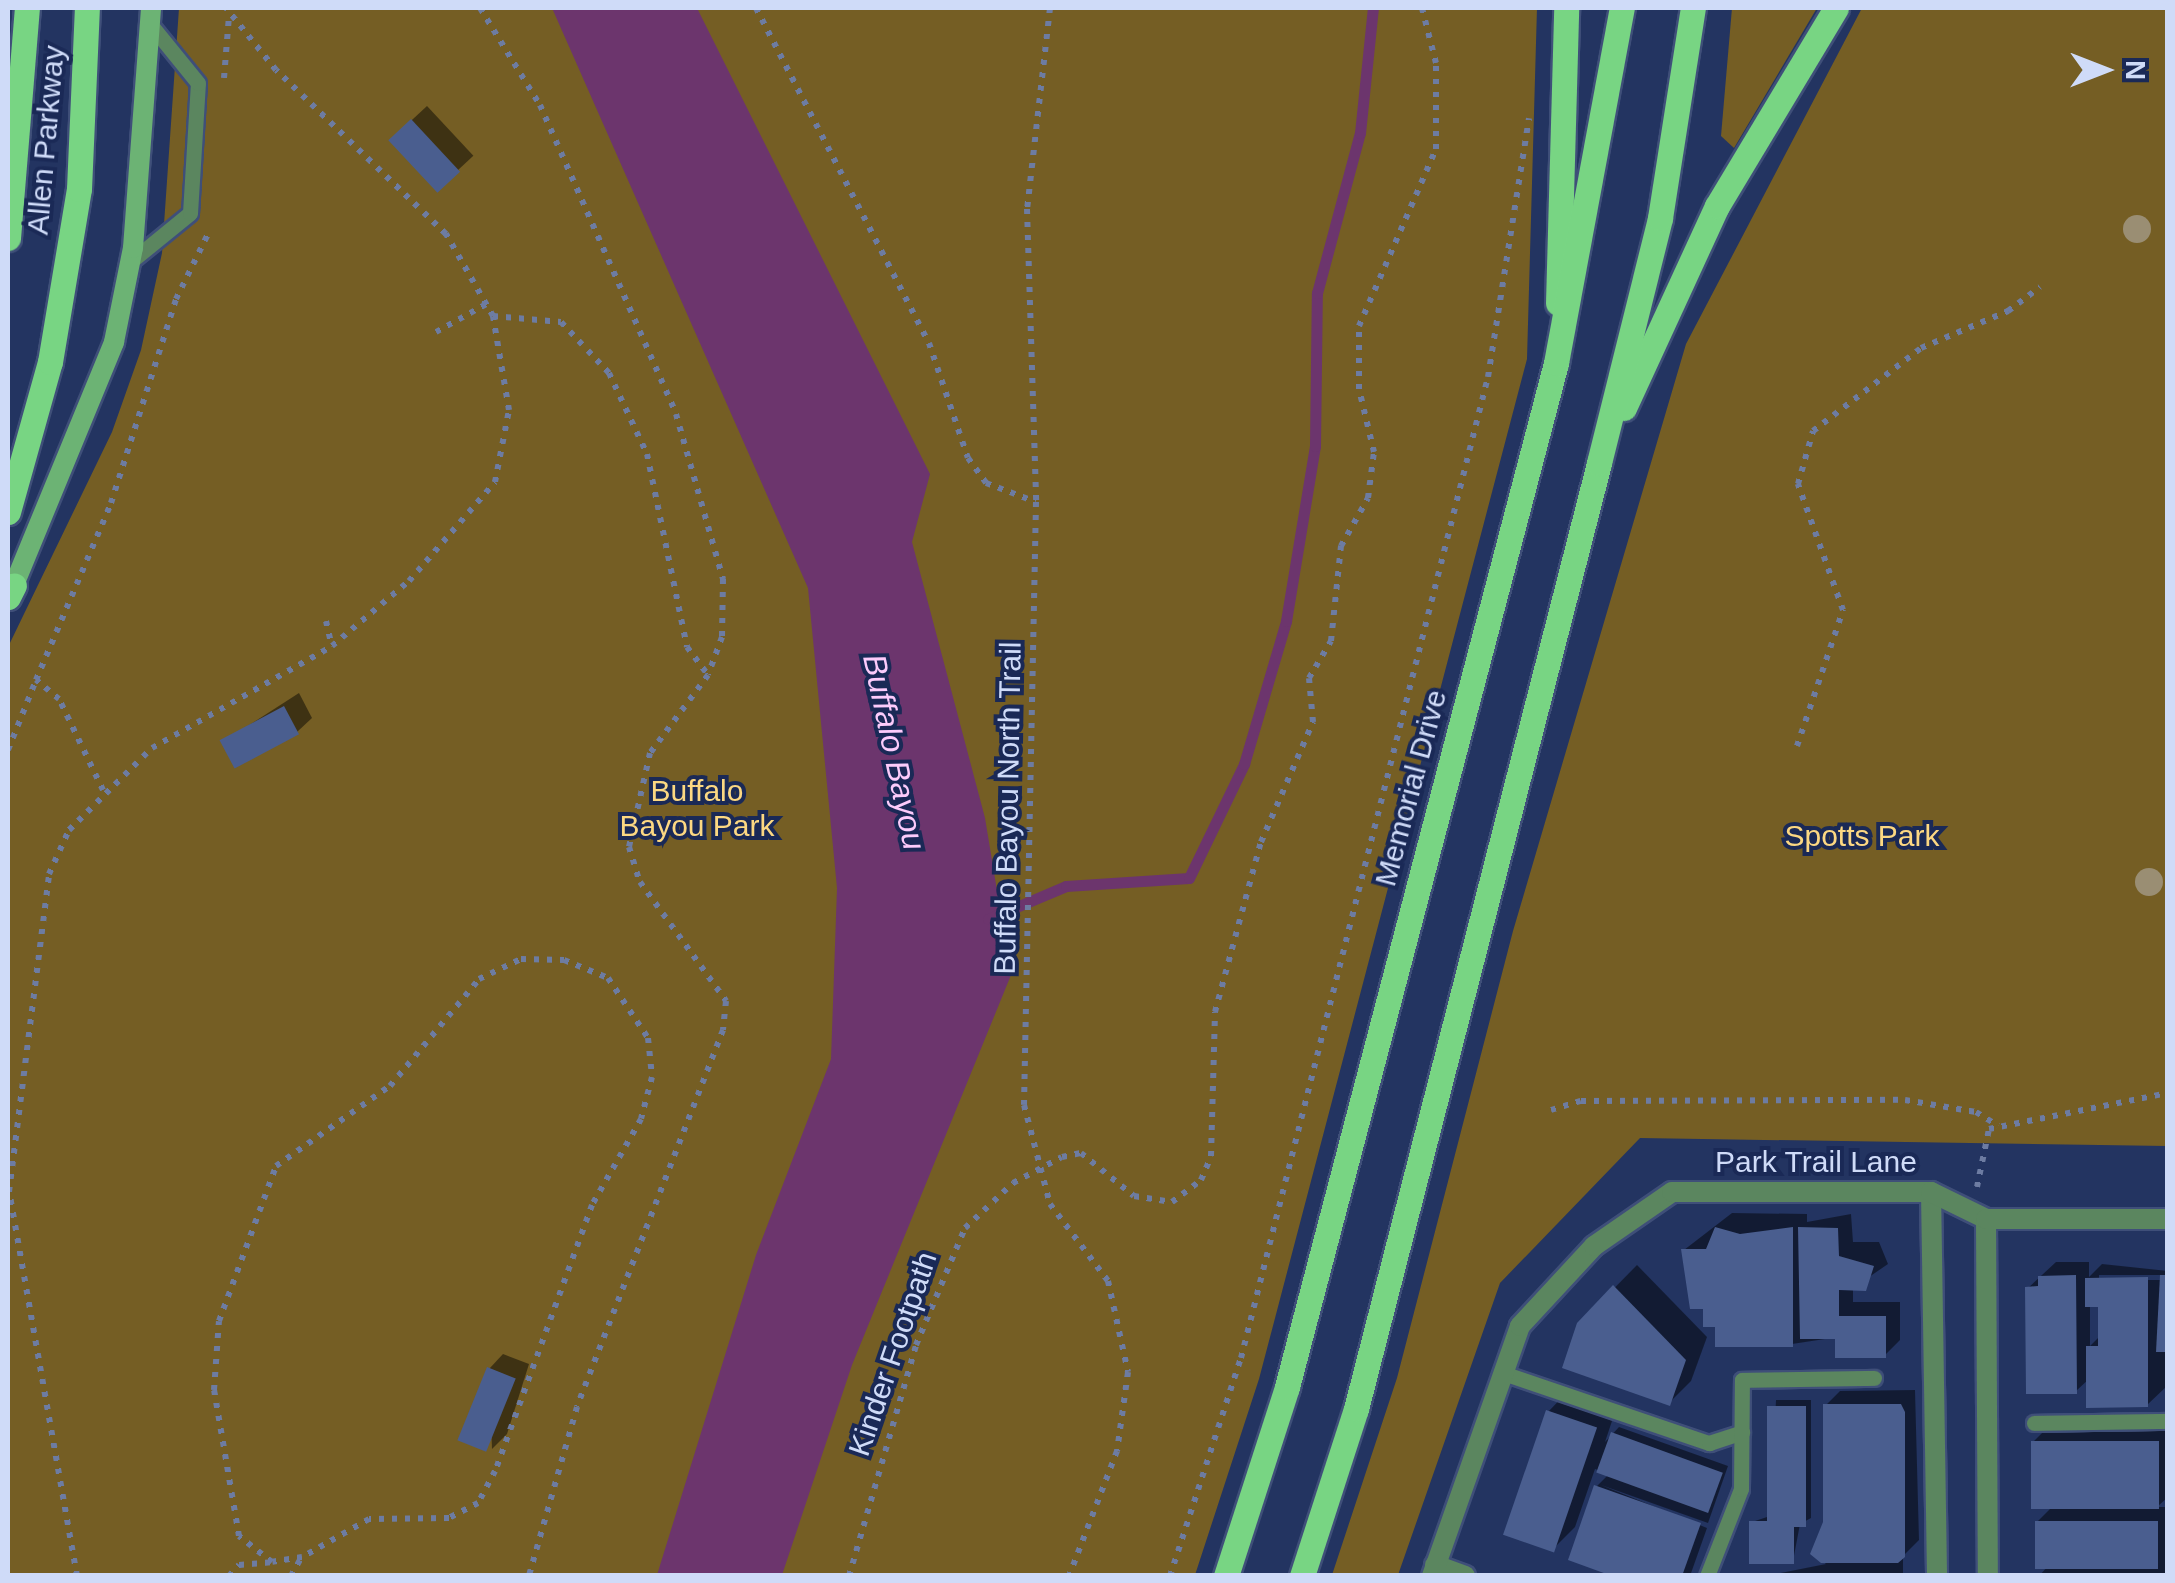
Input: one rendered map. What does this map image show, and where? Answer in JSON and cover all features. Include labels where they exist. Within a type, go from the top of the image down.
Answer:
[{"type":"main road","name":"Allen Parkway","points":[[8,238],[27,8]]},
{"type":"main road","name":"Allen Parkway","points":[[8,512],[50,362],[80,189],[87,8]]},
{"type":"main road","points":[[1556,363],[1566,8]]},
{"type":"main road","name":"Memorial Drive","points":[[1226,1576],[1287,1388],[1556,363],[1622,8]]},
{"type":"main road","points":[[1302,1576],[1356,1408],[1600,462],[1660,218],[1694,8]]},
{"type":"main road","points":[[1600,462],[1717,206],[1836,8]]},
{"type":"street","points":[[11,591],[91,406],[130,262],[150,16]]},
{"type":"street","name":"Park Trail Lane","points":[[1434,1570],[1520,1326],[1594,1246],[1672,1192],[1931,1192],[1986,1219],[2168,1219]]},
{"type":"street","points":[[1931,1192],[1937,1576]]},
{"type":"street","points":[[1986,1219],[1988,1576]]},
{"type":"street","points":[[1434,1570],[1465,1576]]},
{"type":"lane","points":[[130,262],[190,213],[198,84],[150,16]]},
{"type":"lane","points":[[1503,1373],[1709,1443],[1742,1432]]},
{"type":"lane","points":[[1707,1576],[1740,1489],[1742,1380],[1874,1378]]},
{"type":"lane","points":[[2034,1423],[2168,1421]]},
{"type":"path","points":[[480,8],[540,104],[694,460],[724,579],[722,637],[708,675],[650,753],[629,846],[640,882],[726,1001],[724,1030],[577,1408],[530,1576]]},
{"type":"path","points":[[756,8],[929,343],[968,458],[986,483],[1036,502]]},
{"type":"path","name":"Buffalo Bayou North Trail","points":[[1050,8],[1028,209],[1036,502],[1025,1066],[1035,1170],[1108,1281],[1128,1372],[1117,1452],[1069,1576]]},
{"type":"path","name":"Kinder Footpath","points":[[849,1576],[950,1252],[990,1204],[1035,1170],[1081,1153],[1134,1196],[1172,1202],[1201,1180],[1212,1156],[1215,1012],[1261,842],[1314,722],[1309,678],[1331,641],[1341,546],[1368,498],[1374,452],[1360,389],[1360,326],[1436,149],[1436,63],[1422,8]]},
{"type":"path","points":[[223,92],[228,11]]},
{"type":"path","points":[[77,1576],[8,1192],[49,874],[103,790],[152,748],[332,646],[409,581],[495,482],[509,410],[494,316],[424,206],[228,11]]},
{"type":"path","points":[[1170,1576],[1241,1358],[1488,378],[1532,96]]},
{"type":"path","points":[[8,750],[212,220]]},
{"type":"path","points":[[1797,746],[1842,610],[1798,484],[1813,430],[1921,348],[2008,311],[2040,287]]},
{"type":"path","points":[[436,332],[488,302]]},
{"type":"path","points":[[494,316],[560,322],[609,372],[647,454],[687,647],[708,675]]},
{"type":"path","points":[[326,621],[332,646]]},
{"type":"path","points":[[36,680],[60,699],[103,790]]},
{"type":"path","points":[[229,1576],[239,1565],[272,1562],[302,1557],[369,1519],[449,1518],[478,1503],[495,1472],[592,1204],[641,1119],[652,1077],[648,1038],[608,978],[564,960],[522,960],[479,980],[390,1086],[276,1166],[219,1321],[214,1390],[239,1536],[272,1562]]},
{"type":"path","points":[[1962,1210],[1982,1180],[1988,1129],[2168,1093]]},
{"type":"path","points":[[1551,1110],[1582,1101],[1905,1100],[1976,1112],[1998,1126]]},
{"type":"path","points":[[292,1576],[302,1557]]},
{"type":"green space","name":"Buffalo Bayou Park","points":[[179,8],[1537,8],[1527,359],[1259,1379],[1195,1575],[8,1575],[8,647],[112,432],[141,350],[162,253]]},
{"type":"green space","points":[[1732,8],[1817,8],[1734,148],[1721,136]]},
{"type":"green space","name":"Spotts Park","points":[[1862,8],[2167,8],[2167,1146],[1640,1138],[1500,1283],[1398,1575],[1332,1575],[1397,1378],[1513,931],[1686,344]]},
{"type":"water","name":"Buffalo Bayou","points":[[552,8],[697,8],[930,474],[912,542],[985,818],[1011,975],[852,1365],[782,1575],[657,1575],[756,1255],[831,1059],[837,888],[808,588]]},
{"type":"building","points":[[411,119],[460,172],[437,193],[388,140]]},
{"type":"building","points":[[284,706],[299,734],[235,769],[220,740]]},
{"type":"building","points":[[1715,1227],[1740,1234],[1793,1227],[1793,1347],[1715,1347],[1715,1327],[1703,1327],[1703,1309],[1690,1309],[1681,1249],[1706,1249]]},
{"type":"building","points":[[1798,1227],[1838,1228],[1839,1256],[1874,1266],[1866,1291],[1839,1290],[1839,1316],[1886,1316],[1886,1358],[1835,1358],[1835,1339],[1800,1339]]},
{"type":"building","points":[[2076,1275],[2077,1394],[2026,1394],[2025,1287],[2038,1286],[2038,1276]]},
{"type":"building","points":[[2160,1275],[2168,1275],[2168,1352],[2156,1352]]},
{"type":"building","points":[[2148,1277],[2148,1407],[2086,1408],[2086,1346],[2098,1346],[2098,1307],[2085,1307],[2085,1278]]},
{"type":"building","points":[[1613,1285],[1686,1360],[1670,1406],[1562,1368],[1577,1323]]},
{"type":"building","points":[[487,1367],[516,1379],[486,1452],[457,1440]]},
{"type":"building","points":[[1823,1404],[1901,1404],[1905,1412],[1905,1557],[1898,1563],[1821,1563],[1810,1554],[1823,1522]]},
{"type":"building","points":[[1767,1406],[1806,1406],[1806,1527],[1794,1527],[1794,1564],[1749,1564],[1749,1521],[1767,1521]]},
{"type":"building","points":[[1546,1410],[1597,1428],[1554,1552],[1503,1535]]},
{"type":"building","points":[[1611,1432],[1723,1473],[1708,1513],[1596,1472]]},
{"type":"building","points":[[2031,1441],[2159,1441],[2159,1509],[2031,1509]]},
{"type":"building","points":[[1594,1485],[1701,1523],[1682,1576],[1612,1576],[1568,1560]]},
{"type":"building","points":[[2035,1521],[2158,1521],[2158,1569],[2035,1569]]},
{"type":"waterway","points":[[988,919],[1066,886],[1189,878],[1244,764],[1286,621],[1315,446],[1317,293],[1360,133],[1373,8]]}]
